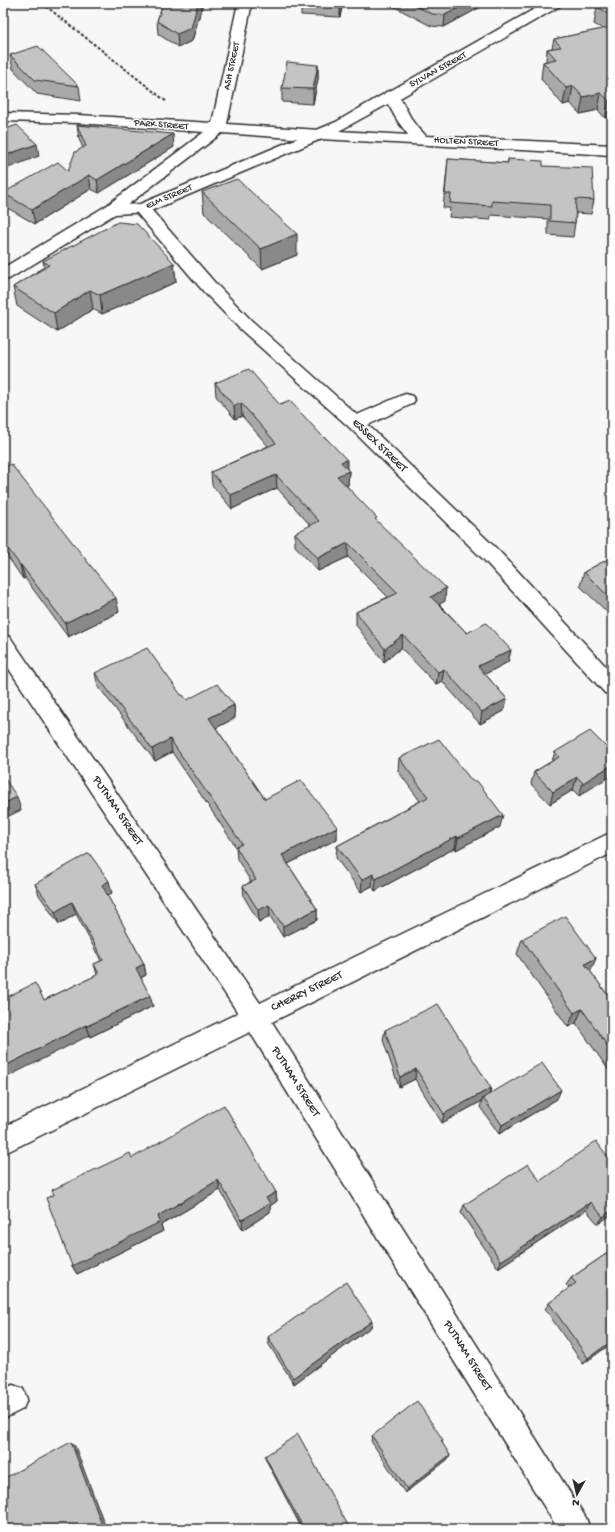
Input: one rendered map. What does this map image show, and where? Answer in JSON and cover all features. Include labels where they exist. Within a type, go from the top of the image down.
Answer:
[{"type":"street","name":"ASH STREET","points":[[219,128],[245,3]]},
{"type":"street","name":"SYLVAN STREET","points":[[320,135],[341,125],[554,3]]},
{"type":"street","points":[[391,96],[405,122],[422,140]]},
{"type":"street","name":"PARK STREET","points":[[3,117],[219,128],[320,135]]},
{"type":"street","points":[[3,275],[112,209],[219,128]]},
{"type":"street","name":"HOLTEN STREET","points":[[320,135],[612,150]]},
{"type":"street","name":"ELM STREET","points":[[112,209],[142,209],[266,157],[293,144],[320,135]]},
{"type":"street","name":"ESSEX STREET","points":[[142,209],[210,288],[245,324],[355,423],[492,556],[612,687]]},
{"type":"street","points":[[355,423],[384,412],[406,400]]},
{"type":"street","name":"PUTNAM STREET","points":[[3,643],[255,1017],[575,1529]]},
{"type":"street","name":"CHERRY STREET","points":[[3,1141],[612,842]]},
{"type":"path","points":[[42,3],[173,106]]},
{"type":"building","points":[[163,3],[198,3],[191,28],[177,34],[157,21]]},
{"type":"building","points":[[410,3],[468,3],[445,15],[432,14]]},
{"type":"building","points":[[606,3],[612,3],[612,15],[597,7]]},
{"type":"building","points":[[612,27],[612,100],[609,101],[601,93],[583,97],[573,86],[566,88],[543,62],[556,59],[547,49],[561,47],[554,39]]},
{"type":"building","points":[[38,46],[79,86],[35,80],[10,55]]},
{"type":"building","points":[[287,62],[318,65],[313,89],[282,88]]},
{"type":"building","points":[[17,125],[37,144],[3,156],[3,130]]},
{"type":"building","points":[[77,125],[173,134],[97,180],[89,175],[32,210],[3,193],[58,162],[68,171],[75,152],[86,146]]},
{"type":"building","points":[[448,159],[508,163],[508,159],[543,161],[543,166],[592,168],[594,200],[576,199],[575,223],[550,221],[550,205],[492,201],[492,206],[450,203],[451,194],[445,194]]},
{"type":"building","points":[[237,179],[297,234],[261,249],[202,192]]},
{"type":"building","points":[[118,222],[137,224],[174,263],[100,295],[90,290],[54,313],[13,287],[49,265],[43,261]]},
{"type":"building","points":[[249,369],[280,405],[290,401],[324,438],[326,438],[347,460],[341,462],[349,471],[337,476],[377,518],[375,519],[446,588],[431,597],[467,633],[486,623],[511,650],[478,666],[507,699],[482,712],[444,669],[438,672],[403,635],[385,649],[356,612],[398,593],[348,543],[318,558],[295,533],[319,521],[276,475],[231,495],[211,472],[276,443],[241,403],[234,406],[215,383]]},
{"type":"building","points":[[11,464],[116,598],[65,623],[3,542],[3,468]]},
{"type":"building","points":[[612,557],[612,600],[584,572]]},
{"type":"building","points":[[147,648],[181,695],[183,695],[187,700],[217,684],[234,705],[209,718],[265,799],[301,780],[337,827],[282,855],[317,909],[283,926],[269,905],[258,910],[243,886],[256,880],[236,847],[242,844],[170,739],[152,749],[95,673]]},
{"type":"building","points":[[590,731],[612,753],[612,765],[583,783],[577,777],[553,792],[534,772],[559,757],[555,752]]},
{"type":"building","points":[[439,739],[472,781],[477,781],[503,815],[458,838],[457,836],[376,879],[373,874],[362,880],[337,846],[428,797],[399,758]]},
{"type":"building","points":[[3,776],[17,797],[3,804]]},
{"type":"building","points":[[89,853],[109,881],[102,885],[144,964],[136,968],[150,996],[87,1026],[86,1025],[3,1067],[3,999],[35,983],[44,1000],[99,974],[94,964],[103,960],[72,902],[55,912],[35,884]]},
{"type":"building","points":[[565,916],[596,958],[585,964],[612,1001],[612,1052],[582,1009],[574,1013],[522,939]]},
{"type":"building","points":[[438,1004],[491,1088],[444,1114],[416,1069],[400,1077],[385,1030]]},
{"type":"building","points":[[542,1063],[561,1090],[502,1125],[483,1098]]},
{"type":"building","points":[[224,1105],[276,1192],[266,1198],[270,1203],[242,1220],[218,1180],[158,1216],[160,1222],[72,1266],[46,1198],[54,1195],[52,1190],[130,1153],[132,1158]]},
{"type":"building","points":[[596,1141],[612,1162],[612,1210],[603,1217],[591,1202],[501,1261],[464,1205],[528,1164],[540,1181]]},
{"type":"building","points":[[612,1250],[612,1341],[588,1358],[549,1303],[576,1283],[571,1278]]},
{"type":"building","points":[[346,1282],[372,1321],[293,1378],[268,1337]]},
{"type":"building","points":[[417,1401],[443,1440],[441,1441],[450,1455],[407,1489],[372,1436]]},
{"type":"building","points":[[298,1434],[350,1529],[304,1529],[265,1456]]},
{"type":"building","points":[[71,1442],[102,1525],[95,1529],[3,1529],[3,1479]]}]
